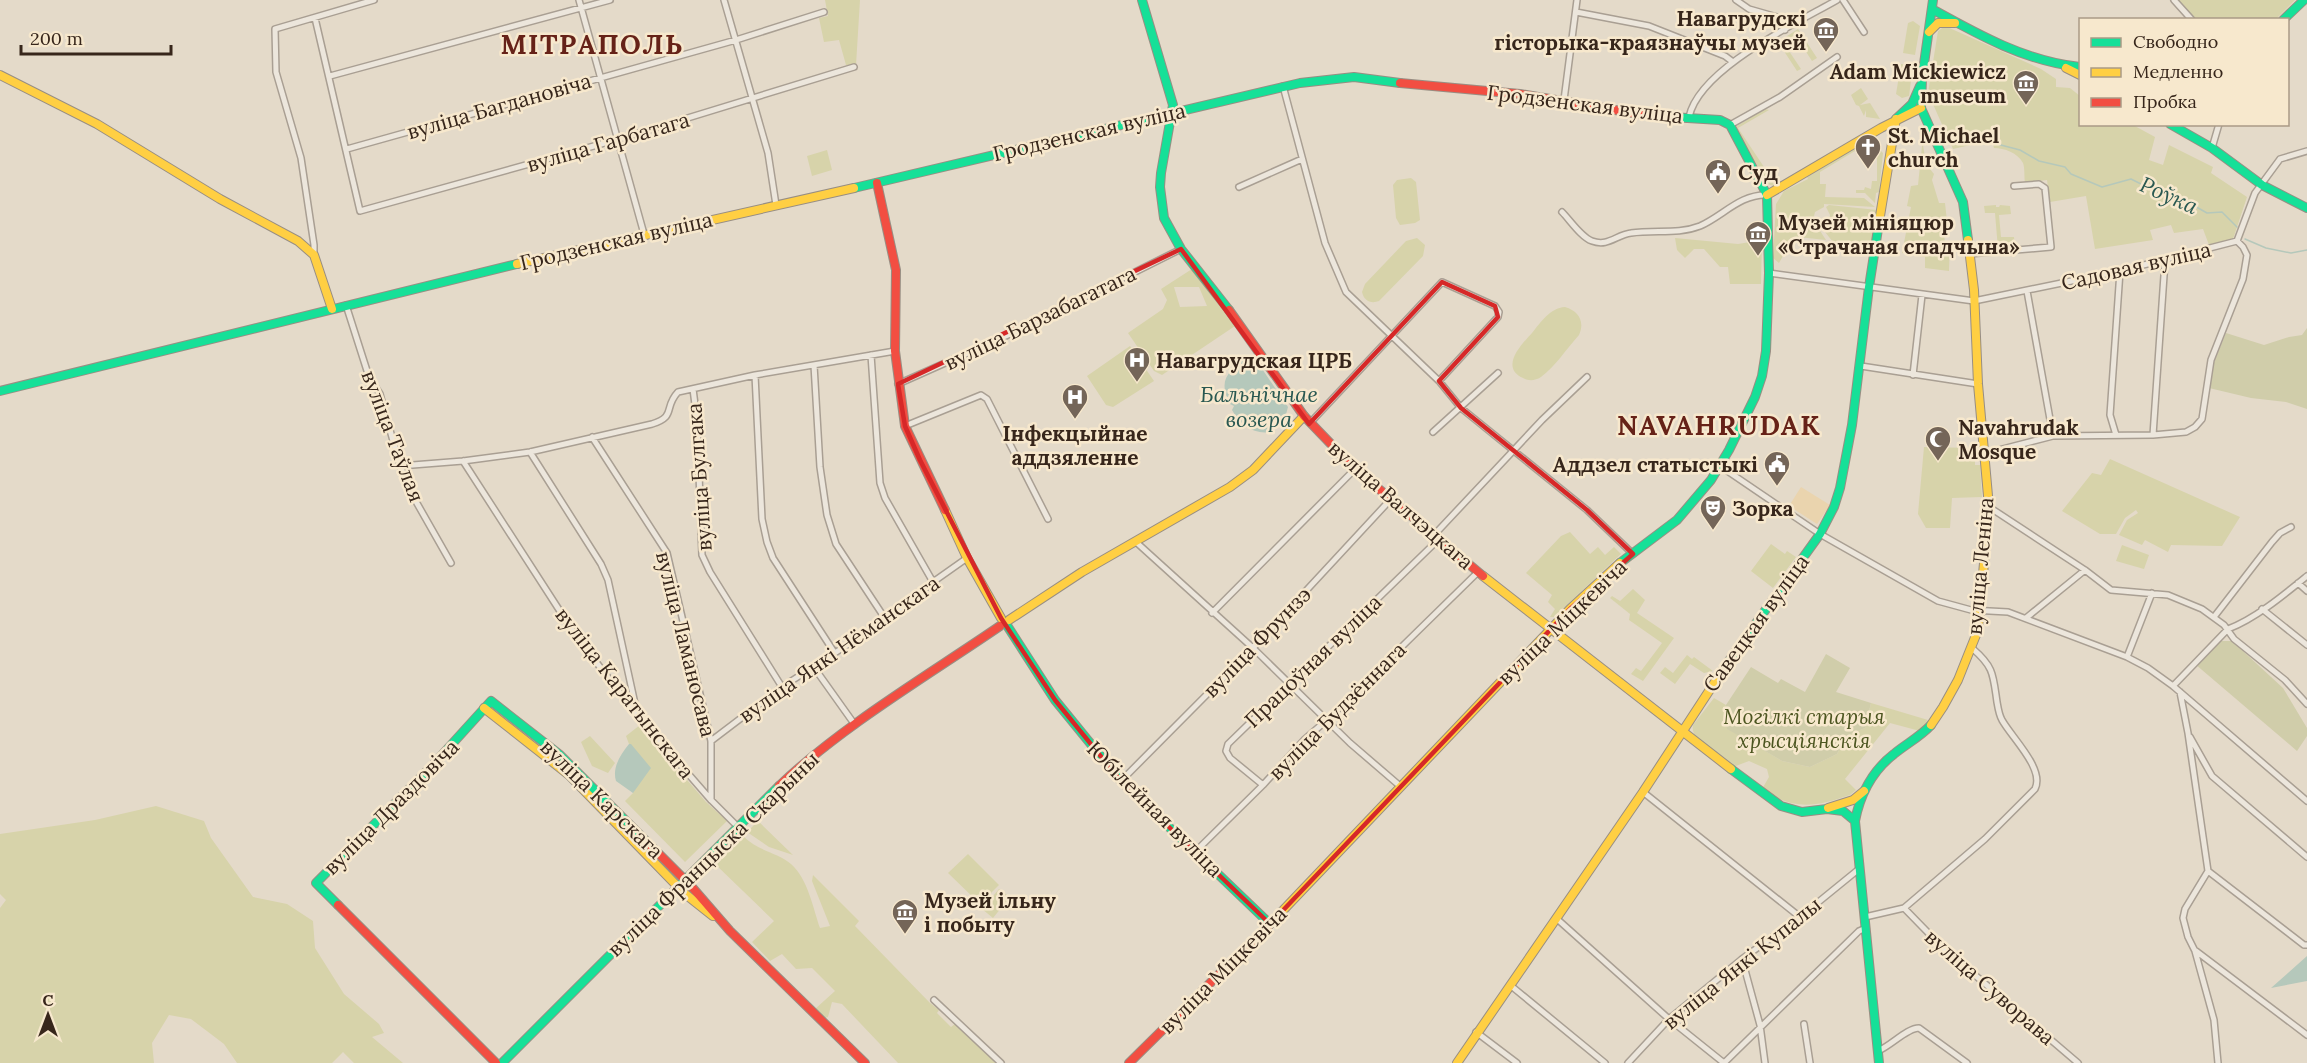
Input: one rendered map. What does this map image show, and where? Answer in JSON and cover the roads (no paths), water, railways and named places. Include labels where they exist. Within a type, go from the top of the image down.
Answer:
[{"type":"street","points":[[332,309],[314,255],[301,158],[276,72],[275,29],[374,0]]},
{"type":"street","points":[[579,0],[644,234]]},
{"type":"street","points":[[330,76],[610,0]]},
{"type":"street","points":[[724,0],[768,153],[776,205]]},
{"type":"street","name":"вуліца Валчэцкага","points":[[1142,0],[1170,90],[1174,112],[1160,188],[1164,218],[1181,249],[1221,299],[1307,420],[1355,469],[1478,572],[1550,630],[1683,730],[1692,740],[1781,806],[1802,812],[1827,808],[1843,811],[1855,821]]},
{"type":"street","points":[[1564,100],[1577,0]]},
{"type":"street","points":[[1736,0],[1749,9],[1777,17],[1785,30]]},
{"type":"street","points":[[1689,117],[1691,105],[1697,96],[1722,69],[1837,0]]},
{"type":"street","points":[[1843,0],[1864,32]]},
{"type":"street","points":[[2174,0],[2190,18]]},
{"type":"street","points":[[2285,18],[2304,0]]},
{"type":"street","points":[[1932,4],[1956,24],[2079,74]]},
{"type":"street","name":"вуліца Леніна","points":[[1880,1063],[1855,821],[1857,803],[1864,790],[1889,758],[1932,724],[1973,649],[1978,630],[1989,507],[1983,454],[1970,254],[1963,202],[1921,109],[1922,78],[1932,4]]},
{"type":"street","name":"вуліца Багдановіча","points":[[347,149],[736,40],[824,12]]},
{"type":"street","points":[[1576,12],[1649,26],[1725,56],[1733,62]]},
{"type":"street","points":[[315,18],[347,149]]},
{"type":"street","points":[[1929,32],[1938,23],[1956,24]]},
{"type":"street","points":[[1767,195],[1730,125],[1780,97],[1837,57]]},
{"type":"street","name":"вуліца Гарбатага","points":[[347,149],[360,211],[619,139],[854,67]]},
{"type":"street","points":[[2065,67],[2079,67]]},
{"type":"street","points":[[0,75],[97,124],[220,199],[298,241],[314,255]]},
{"type":"street","name":"Гродзенская вуліца","points":[[0,390],[644,234],[877,183],[1283,86],[1354,77],[1564,100],[1626,112],[1720,120],[1730,125]]},
{"type":"street","points":[[1896,119],[1912,104],[1922,78]]},
{"type":"street","points":[[1283,86],[1325,243],[1338,278],[1346,291],[1438,381],[1461,408],[1587,510],[1633,554]]},
{"type":"street","points":[[1562,212],[1589,241],[1604,244],[1629,233],[1673,232],[1700,226],[1744,199],[1757,194],[1767,195],[1896,119],[1921,109]]},
{"type":"street","name":"Савецкая вуліца","points":[[1457,1063],[1476,1032],[1643,792],[1765,608],[1820,534],[1834,507],[1840,488],[1861,366],[1869,287],[1896,119]]},
{"type":"street","points":[[2174,126],[2212,148],[2231,165],[2307,208]]},
{"type":"street","points":[[2212,148],[2218,126]]},
{"type":"street","name":"Садовая вуліца","points":[[1770,273],[1974,302],[2165,261],[2237,241],[2251,201],[2283,157],[2307,152]]},
{"type":"street","points":[[1239,187],[1302,159]]},
{"type":"street","name":"Юбілейная вуліца","points":[[877,183],[896,270],[895,351],[905,426],[967,558],[1005,623],[1055,700],[1121,781],[1270,924]]},
{"type":"street","points":[[1970,254],[2051,248],[2045,188],[2039,184],[2014,186]]},
{"type":"street","name":"вуліца Міцкевіча","points":[[1129,1063],[1270,924],[1400,786],[1612,568],[1677,520],[1704,490],[1720,466],[1755,397],[1762,376],[1766,351],[1770,273],[1767,195]]},
{"type":"street","points":[[1983,454],[2053,436],[2153,435],[2186,432],[2195,427],[2202,419],[2211,360],[2243,279],[2247,255],[2237,241]]},
{"type":"street","name":"вуліца Барзабагатага","points":[[898,384],[1008,336],[1181,249]]},
{"type":"street","points":[[2153,435],[2165,261]]},
{"type":"street","points":[[2116,435],[2110,415],[2120,271]]},
{"type":"street","points":[[1307,420],[1392,337],[1442,282],[1495,306],[1499,312],[1498,317],[1438,381]]},
{"type":"street","points":[[2027,291],[2053,436]]},
{"type":"street","points":[[1913,375],[1922,295]]},
{"type":"street","name":"вуліца Таўлая","points":[[346,305],[369,377],[380,394],[400,466],[410,491],[451,563]]},
{"type":"street","points":[[400,466],[463,462],[530,452],[665,420],[669,414],[670,400],[678,392],[755,375],[895,351]]},
{"type":"street","points":[[871,355],[880,483],[885,498],[933,582]]},
{"type":"street","points":[[814,365],[820,467],[827,515],[836,544],[886,620]]},
{"type":"street","points":[[1861,366],[1978,384]]},
{"type":"street","points":[[1433,432],[1498,373]]},
{"type":"street","points":[[755,375],[762,519],[767,542],[773,558],[834,652]]},
{"type":"street","name":"Працоўная вуліца","points":[[1263,785],[1230,758],[1226,751],[1228,744],[1437,536],[1515,450],[1587,376]]},
{"type":"street","name":"вуліца Булгака","points":[[693,389],[697,420],[702,555],[710,572],[782,687]]},
{"type":"street","points":[[905,426],[981,395],[987,399],[1048,519]]},
{"type":"street","name":"вуліца Францыска Скарыны","points":[[502,1063],[737,826],[803,763],[855,725],[1082,572],[1230,487],[1253,470],[1307,420]]},
{"type":"street","name":"вуліца Ламаносава","points":[[592,436],[667,553],[711,741],[711,800]]},
{"type":"street","points":[[530,452],[601,564],[608,580],[637,715]]},
{"type":"street","name":"вуліца Каратынскага","points":[[463,462],[576,636],[637,715],[711,800],[737,826]]},
{"type":"street","points":[[1720,466],[1820,534],[1938,601],[1980,611],[2008,612],[2127,657],[2148,668],[2180,691],[2307,801]]},
{"type":"street","points":[[1212,613],[1355,469]]},
{"type":"street","name":"вуліца Фрунзэ","points":[[1121,781],[1253,648],[1391,499]]},
{"type":"street","points":[[1989,507],[2085,570],[2111,590],[2180,598],[2214,616],[2228,629],[2234,639],[2285,680],[2307,704]]},
{"type":"street","points":[[2214,616],[2272,542],[2280,533],[2291,527]]},
{"type":"street","points":[[1136,542],[1253,648],[1350,744],[1400,786]]},
{"type":"street","name":"вуліца Янкі Нёманскага","points":[[711,741],[782,687],[886,620],[967,558]]},
{"type":"street","points":[[2026,618],[2085,570]]},
{"type":"street","name":"вуліца Будзённага","points":[[1196,851],[1263,785],[1305,739],[1478,572]]},
{"type":"street","points":[[2173,686],[2228,629],[2237,626],[2307,576]]},
{"type":"street","points":[[2298,583],[2307,591]]},
{"type":"street","points":[[2127,657],[2152,593]]},
{"type":"street","points":[[2262,609],[2307,645]]},
{"type":"street","points":[[1864,917],[1904,908],[1985,839],[2038,784],[2036,770],[2000,718],[1992,671],[1987,661],[1973,649]]},
{"type":"street","points":[[813,666],[855,725]]},
{"type":"street","points":[[2180,691],[2208,871],[2185,909],[2183,918],[2195,951],[2214,1020],[2218,1063]]},
{"type":"street","name":"вуліца Драздовіча","points":[[491,701],[432,766],[316,883],[496,1063]]},
{"type":"street","name":"вуліца Карскага","points":[[491,701],[560,755],[685,879],[730,931]]},
{"type":"street","name":"вуліца Карскага","points":[[484,708],[569,775],[678,886],[730,931],[865,1063]]},
{"type":"street","points":[[2188,733],[2212,776],[2307,857]]},
{"type":"street","points":[[1827,808],[1853,800],[1864,790]]},
{"type":"street","points":[[1643,792],[1800,917]]},
{"type":"street","name":"вуліца Янкі Купалы","points":[[1628,1063],[1669,1019],[1860,868]]},
{"type":"street","points":[[2208,871],[2307,945]]},
{"type":"street","name":"вуліца Суворава","points":[[1904,908],[1942,947],[2078,1063]]},
{"type":"street","points":[[1556,918],[1669,1019],[1724,1063],[1760,1025],[1858,931],[1866,928]]},
{"type":"street","points":[[2195,951],[2307,1035]]},
{"type":"street","points":[[1742,959],[1760,1025],[1765,1063]]},
{"type":"street","points":[[1510,985],[1605,1063]]},
{"type":"street","points":[[934,1000],[1001,1063]]},
{"type":"street","points":[[1804,1024],[1810,1063]]},
{"type":"street","points":[[1878,1051],[1891,1045],[1907,1031],[1919,1028],[1967,1063]]},
{"type":"street","points":[[1476,1032],[1517,1063]]},
{"type":"street","points":[[2068,1054],[2068,1063]]},
{"type":"water","name":"Бальнічнае возера","points":[[1247,356],[1254,357],[1288,407],[1285,418],[1271,432],[1259,432],[1243,424],[1232,410],[1234,406],[1230,404],[1226,395],[1227,377]]},
{"type":"water","points":[[629,744],[651,768],[633,793],[616,781],[615,776],[618,762]]},
{"type":"water","points":[[2307,956],[2307,981],[2271,988]]},
{"type":"waterway","name":"Роўка","points":[[1997,144],[2020,150],[2039,161],[2065,167],[2071,174],[2102,187],[2131,179],[2169,198],[2177,196],[2207,213],[2222,212],[2237,227]]},
{"type":"waterway","name":"Роўка","points":[[2245,239],[2266,248],[2291,253],[2307,250]]},
{"type":"place","name":"Навагрудскі гісторыка-краязнаўчы музей","points":[[1826,53]]},
{"type":"place","name":"Adam Mickiewicz museum","points":[[2026,106]]},
{"type":"place","name":"St. Michael church","points":[[1868,170]]},
{"type":"place","name":"Суд","points":[[1718,195]]},
{"type":"place","name":"Музей мініяцюр «Страчаная спадчына»","points":[[1758,257]]},
{"type":"place","name":"Навагрудская ЦРБ","points":[[1137,383]]},
{"type":"place","name":"Інфекцыйнае аддзяленне","points":[[1075,420]]},
{"type":"place","name":"Navahrudak Mosque","points":[[1938,462]]},
{"type":"place","name":"Аддзел статыстыкі","points":[[1777,487]]},
{"type":"place","name":"Зорка","points":[[1713,531]]},
{"type":"place","name":"Музей ільну і побыту","points":[[905,935]]},
{"type":"district","name":"МІТРАПОЛЬ","points":[[592,44]]},
{"type":"district","name":"NAVAHRUDAK","points":[[1719,425]]},
{"type":"park label","name":"Могілкі старыя хрысціянскія","points":[[1804,728]]}]
